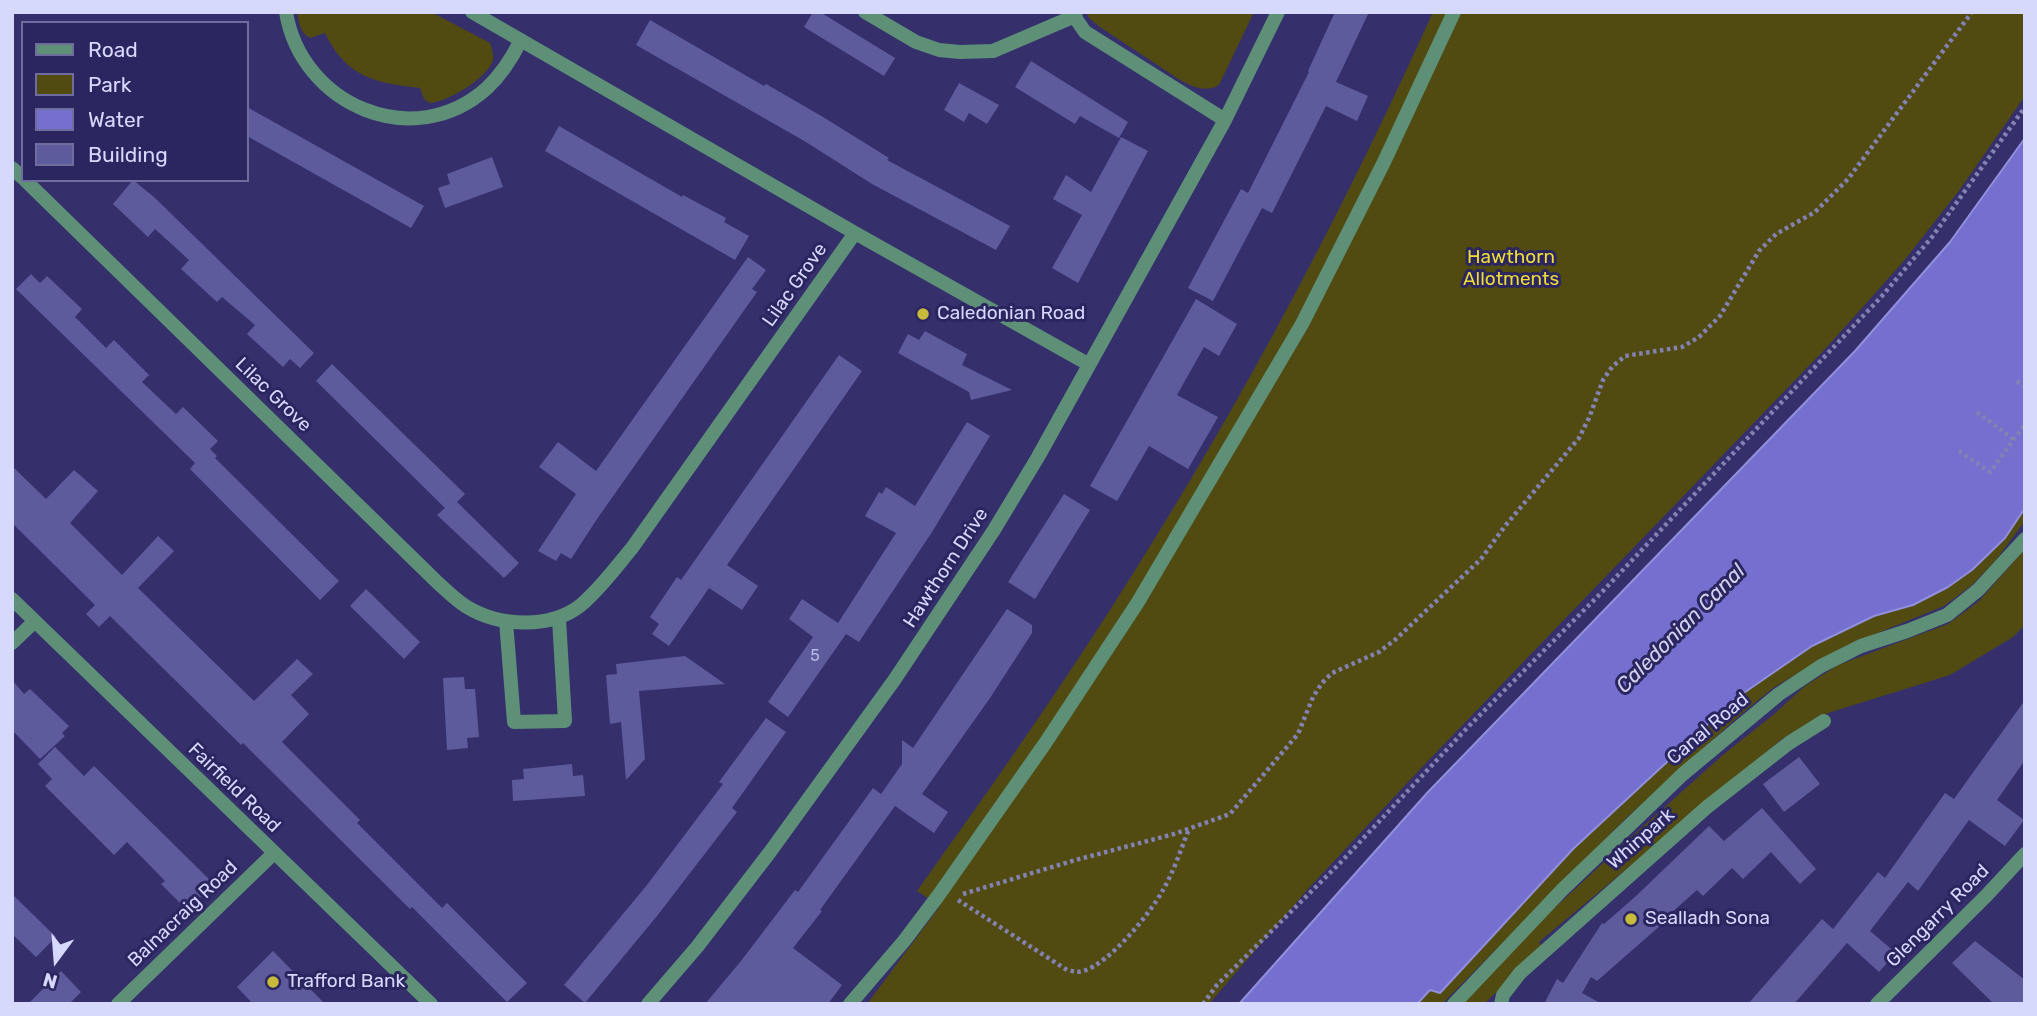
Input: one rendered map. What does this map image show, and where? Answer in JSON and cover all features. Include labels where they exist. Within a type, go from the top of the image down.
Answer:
[{"type":"street","points":[[286,12],[295,45],[317,79],[350,104],[389,117],[430,116],[468,101],[500,75],[521,40]]},
{"type":"street","points":[[864,12],[916,42],[939,50],[960,52],[993,51],[1075,14],[1085,32],[1224,120]]},
{"type":"street","name":"Hawthorn Drive","points":[[648,1004],[770,852],[895,679],[994,530],[1038,457],[1224,120],[1278,12]]},
{"type":"street","points":[[850,1004],[938,896],[1046,742],[1138,602],[1302,324],[1384,162],[1454,12]]},
{"type":"street","points":[[478,14],[855,233],[1088,364]]},
{"type":"street","name":"Lilac Grove","points":[[27,182],[438,583],[468,608],[506,621],[528,623],[559,619],[598,589],[632,548],[855,233]]},
{"type":"street","name":"Canal Road","points":[[1454,1004],[1562,890],[1683,774],[1779,694],[1821,666],[1861,646],[1947,615],[1978,590],[2025,539]]},
{"type":"street","name":"Fairfield Road","points":[[12,598],[430,1004]]},
{"type":"street","points":[[506,621],[514,722],[565,721],[559,619]]},
{"type":"street","points":[[12,643],[35,621]]},
{"type":"street","name":"Whinpark","points":[[1501,1004],[1503,995],[1520,974],[1687,825],[1789,743],[1824,721]]},
{"type":"street","name":"Balnacraig Road","points":[[118,1004],[274,853]]},
{"type":"street","name":"Glengarry Road","points":[[1877,1004],[2025,854]]},
{"type":"path","points":[[1190,828],[1163,890],[1147,915],[1123,942],[1085,971],[1067,970],[954,897],[1230,814],[1298,734],[1313,697],[1332,673],[1379,652],[1396,639],[1481,559],[1505,526],[1579,438],[1603,380],[1612,367],[1625,356],[1682,346],[1699,337],[1720,316],[1759,251],[1776,234],[1815,212],[1848,179],[1972,12]]},
{"type":"path","points":[[1203,1004],[1217,985],[1341,862],[1468,727],[1602,592],[1882,296],[1932,237],[2025,107]]},
{"type":"path","points":[[2017,381],[2025,387]]},
{"type":"path","points":[[1977,412],[2014,439]]},
{"type":"path","points":[[1959,450],[1990,472],[2025,424]]},
{"type":"green space","points":[[297,12],[431,12],[490,43],[493,60],[490,67],[466,88],[430,103],[424,99],[420,88],[376,80],[352,68],[333,48],[325,33],[310,38],[304,33]]},
{"type":"green space","points":[[1086,12],[1254,12],[1219,85],[1204,89],[1180,80],[1100,27]]},
{"type":"green space","name":"Hawthorn Allotments","points":[[1433,12],[2025,12],[2025,96],[1958,192],[1903,262],[1827,347],[1425,764],[1308,889],[1209,1004],[867,1004],[940,906],[917,891],[1082,653],[1216,436],[1330,227]]},
{"type":"green space","points":[[2025,508],[2025,521],[1996,560],[1972,585],[1944,606],[1841,648],[1773,688],[1624,820],[1442,1004],[1417,1004],[1430,990],[1440,993],[1573,849],[1735,699],[1812,646],[1874,616],[1913,605],[1948,587],[1972,570],[2005,538]]},
{"type":"green space","points":[[2025,549],[2025,625],[2013,637],[1950,675],[1828,713],[1782,739],[1539,942],[1543,947],[1484,1004],[1461,1004],[1548,914],[1630,838],[1805,686],[1838,665],[1948,624],[1978,602]]},
{"type":"water","name":"Caledonian Canal","points":[[2025,138],[2025,508],[2005,538],[1972,570],[1948,587],[1913,605],[1874,616],[1812,646],[1735,699],[1573,849],[1440,993],[1430,990],[1417,1004],[1239,1004],[1428,792],[1855,351],[1950,242]]},
{"type":"building","points":[[813,12],[820,12],[895,58],[884,76],[804,27]]},
{"type":"building","points":[[1335,12],[1369,12],[1336,82],[1368,96],[1357,121],[1326,106],[1272,213],[1262,208],[1213,301],[1188,288],[1241,189],[1248,193],[1309,72]]},
{"type":"building","points":[[650,20],[823,117],[889,158],[887,160],[1010,226],[996,250],[872,184],[806,142],[636,45]]},
{"type":"building","points":[[1031,61],[1128,122],[1119,138],[1080,116],[1075,124],[1015,87]]},
{"type":"building","points":[[959,83],[999,105],[987,124],[969,113],[964,122],[944,110]]},
{"type":"building","points":[[248,108],[424,206],[411,228],[248,137]]},
{"type":"building","points":[[559,126],[682,197],[683,195],[726,218],[724,222],[749,236],[735,260],[545,151]]},
{"type":"building","points":[[1121,137],[1148,151],[1078,283],[1052,268],[1082,215],[1053,199],[1066,175],[1091,192]]},
{"type":"building","points":[[492,157],[503,187],[445,208],[438,188],[450,184],[447,174]]},
{"type":"building","points":[[131,182],[135,182],[314,353],[300,368],[290,359],[283,367],[247,334],[255,325],[222,297],[217,302],[181,269],[189,260],[155,229],[148,237],[113,204]]},
{"type":"building","points":[[748,257],[766,270],[752,289],[757,292],[571,559],[561,553],[556,561],[538,551],[576,494],[539,467],[558,442],[596,471]]},
{"type":"building","points":[[31,274],[40,283],[47,276],[82,309],[75,317],[106,348],[114,340],[149,375],[142,382],[176,414],[183,407],[218,441],[210,449],[217,456],[215,458],[339,581],[320,600],[190,469],[195,463],[16,289]]},
{"type":"building","points":[[1196,299],[1237,324],[1219,356],[1204,347],[1177,395],[1218,417],[1188,469],[1149,446],[1117,501],[1090,486]]},
{"type":"building","points":[[925,331],[967,354],[962,365],[1012,390],[971,400],[969,392],[898,353],[908,334],[919,340]]},
{"type":"building","points":[[839,355],[862,371],[727,565],[758,586],[742,610],[709,588],[669,646],[652,634],[659,624],[650,617],[677,577],[681,580]]},
{"type":"building","points":[[332,364],[465,494],[457,502],[519,563],[504,578],[437,515],[445,508],[316,381]]},
{"type":"building","points":[[967,422],[990,436],[932,532],[859,642],[846,634],[788,717],[768,702],[813,637],[789,619],[802,599],[838,623],[896,533],[865,516],[879,492],[882,494],[886,487],[915,506]]},
{"type":"building","points":[[12,466],[46,499],[74,470],[98,491],[70,523],[122,575],[158,536],[174,551],[138,588],[254,701],[297,659],[313,674],[291,695],[309,714],[282,742],[360,820],[357,823],[442,908],[447,903],[527,983],[507,1002],[110,616],[99,627],[86,614],[95,605],[12,523]]},
{"type":"building","points":[[1064,494],[1090,510],[1035,599],[1008,582]]},
{"type":"building","points":[[366,589],[420,642],[404,659],[350,606]]},
{"type":"building","points":[[1007,609],[1032,625],[1032,633],[922,794],[948,812],[934,833],[895,806],[793,948],[842,985],[828,1004],[705,1004],[795,890],[798,892],[873,788],[881,794],[902,764],[902,740],[913,748]]},
{"type":"building","points":[[685,656],[725,684],[639,691],[645,759],[626,780],[621,722],[610,724],[606,675],[617,674],[616,664]]},
{"type":"building","points":[[464,677],[465,689],[475,689],[479,737],[467,738],[468,748],[447,750],[443,678]]},
{"type":"building","points":[[12,680],[24,694],[30,689],[69,726],[62,733],[65,736],[40,759],[12,730]]},
{"type":"building","points":[[2025,700],[2025,760],[1997,800],[2024,820],[2005,846],[1969,820],[1918,891],[1908,882],[1870,931],[1896,953],[1879,972],[1847,943],[1794,1004],[1748,1004],[1822,919],[1833,929],[1878,872],[1885,878],[1945,793],[1954,799]]},
{"type":"building","points":[[766,718],[786,732],[732,808],[737,812],[657,916],[585,1003],[564,985],[647,885],[723,784],[719,782]]},
{"type":"building","points":[[55,747],[84,776],[94,766],[214,884],[187,910],[161,884],[165,881],[127,842],[114,855],[45,786],[52,779],[38,764]]},
{"type":"building","points":[[1799,757],[1820,784],[1784,812],[1763,784]]},
{"type":"building","points":[[572,764],[573,776],[583,775],[585,796],[513,801],[512,780],[524,779],[523,769]]},
{"type":"building","points":[[1762,808],[1816,869],[1800,884],[1771,852],[1743,879],[1732,868],[1703,896],[1697,890],[1597,981],[1591,977],[1582,993],[1602,1004],[1544,1004],[1557,979],[1563,983],[1602,923],[1636,896],[1709,826],[1724,841]]},
{"type":"building","points":[[12,894],[56,937],[36,957],[12,934]]},
{"type":"building","points":[[1975,941],[2025,980],[2025,1004],[1994,1004],[1952,963]]},
{"type":"building","name":"Trafford Bank","points":[[273,951],[325,1004],[253,1004],[237,987]]},
{"type":"building","points":[[61,971],[81,992],[69,1004],[28,1004]]},
{"type":"place","name":"Caledonian Road","points":[[923,314]]},
{"type":"place","name":"Sealladh Sona","points":[[1631,919]]},
{"type":"place","name":"Trafford Bank","points":[[273,982]]}]
